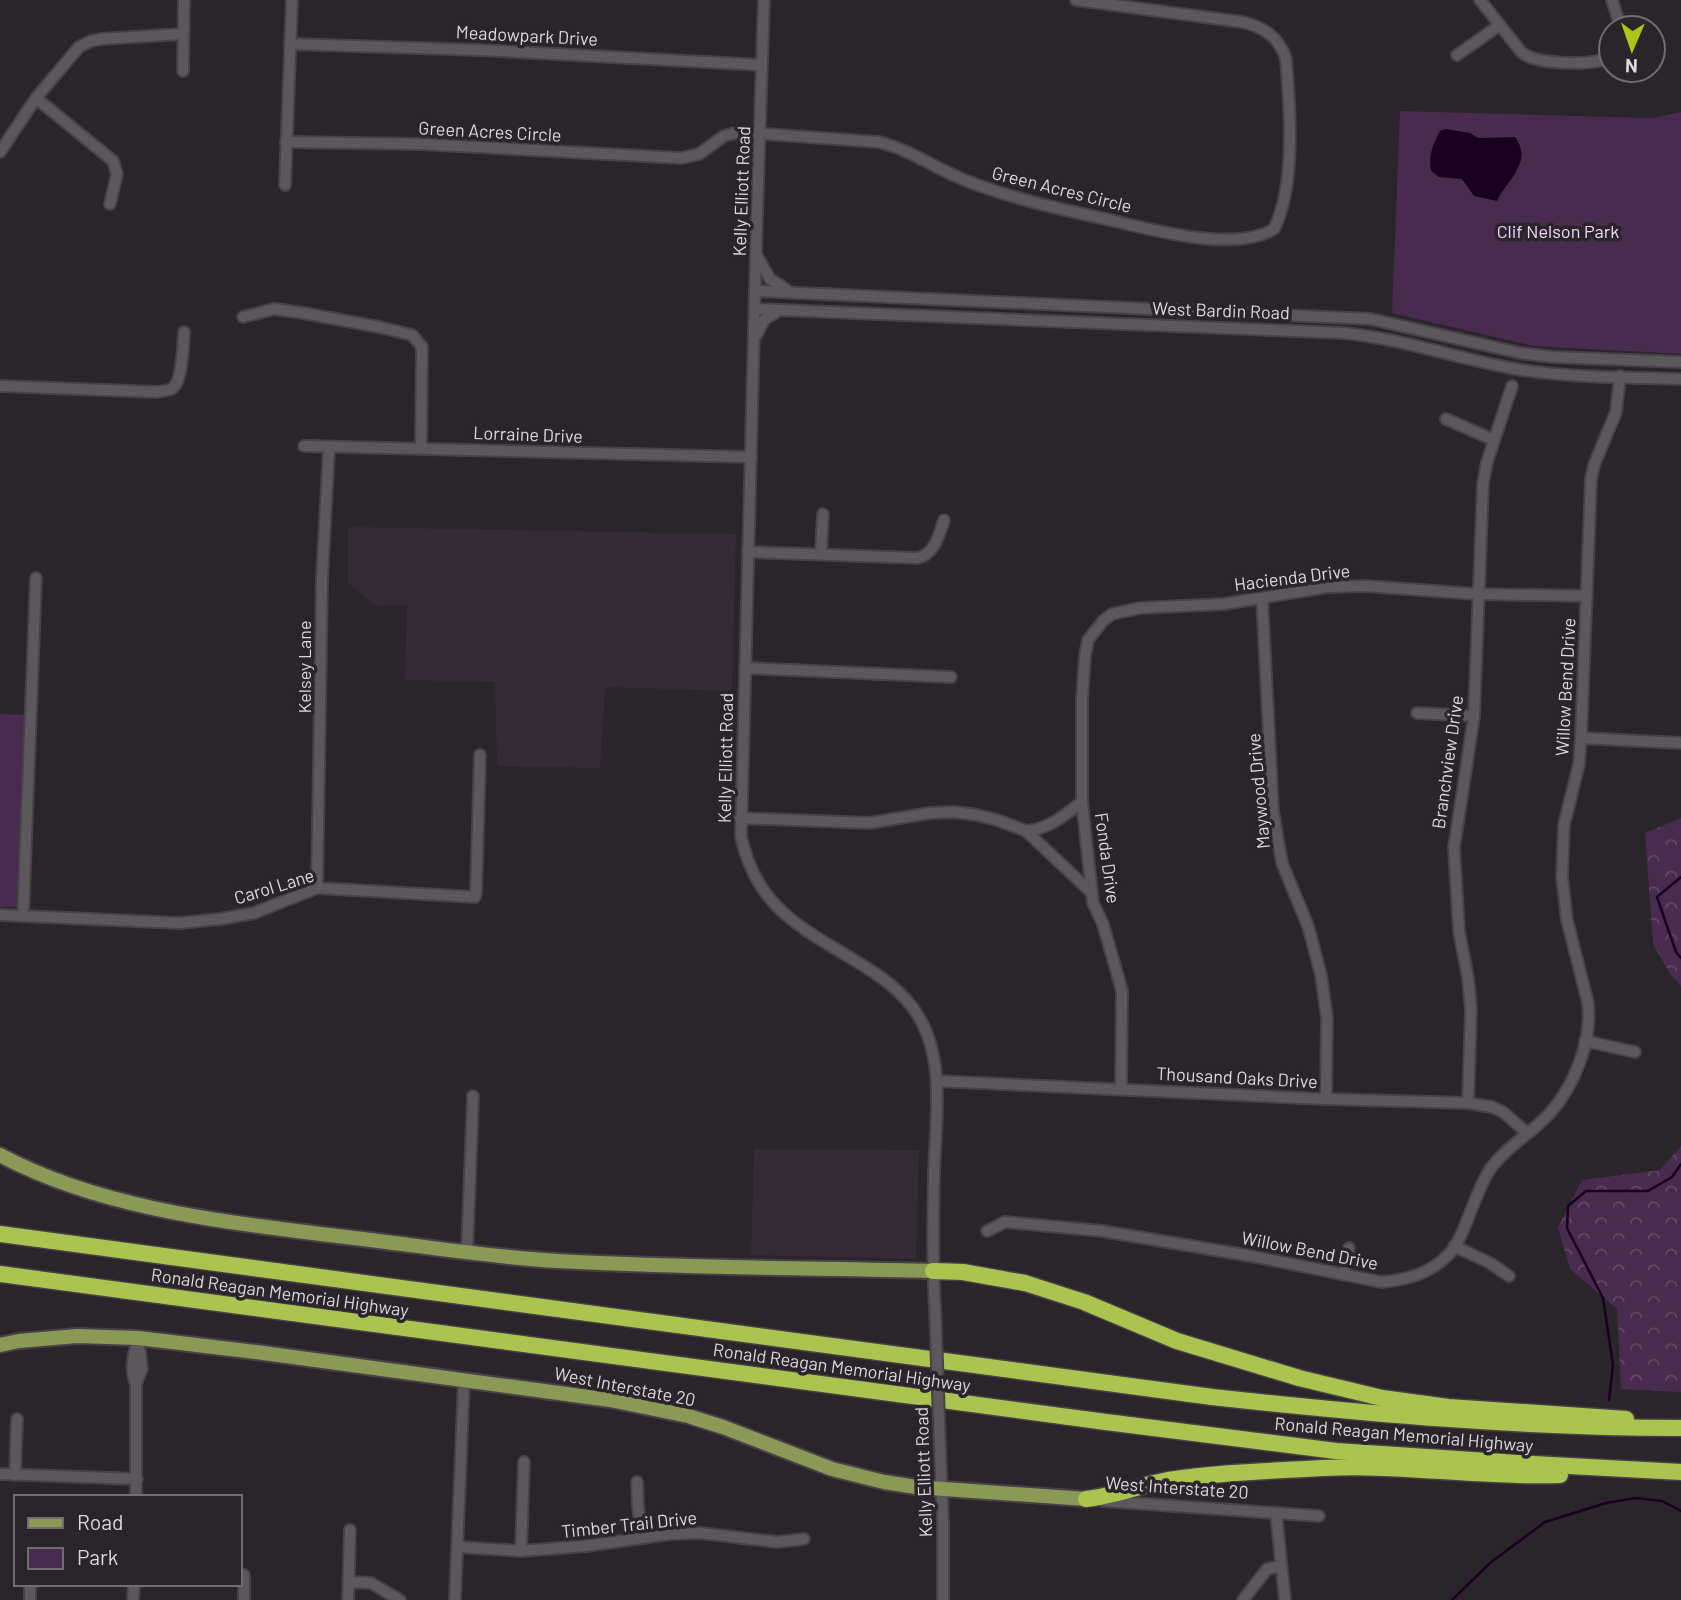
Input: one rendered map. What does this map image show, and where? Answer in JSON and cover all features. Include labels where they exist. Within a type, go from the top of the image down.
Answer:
[{"type":"highway","name":"Ronald Reagan Memorial Highway","points":[[0,1234],[1212,1397],[1351,1412],[1479,1421],[1616,1428],[1681,1426]]},
{"type":"highway","points":[[933,1271],[963,1272],[1025,1283],[1084,1302],[1177,1340],[1299,1378],[1382,1398],[1448,1407],[1681,1426]]},
{"type":"highway","name":"Ronald Reagan Memorial Highway","points":[[0,1274],[1242,1440],[1350,1452],[1681,1472]]},
{"type":"highway","points":[[1086,1499],[1106,1497],[1171,1480],[1327,1468],[1415,1469],[1533,1476],[1663,1471]]},
{"type":"main road","points":[[0,1154],[46,1175],[119,1200],[153,1208],[467,1253],[562,1261],[933,1271]]},
{"type":"main road","name":"West Interstate 20","points":[[0,1345],[19,1340],[77,1336],[138,1338],[464,1379],[654,1408],[723,1427],[855,1476],[916,1487],[1086,1499]]},
{"type":"street","points":[[183,71],[184,0]]},
{"type":"street","points":[[285,185],[292,0]]},
{"type":"street","name":"Kelly Elliott Road","points":[[764,0],[741,836],[747,860],[762,890],[792,921],[878,975],[911,1004],[931,1042],[937,1081],[933,1271],[943,1600]]},
{"type":"street","name":"Green Acres Circle","points":[[286,142],[421,144],[681,158],[699,154],[724,136],[739,132],[879,142],[916,154],[963,180],[1014,198],[1175,234],[1229,239],[1254,237],[1274,229],[1284,204],[1289,158],[1286,59],[1283,47],[1275,37],[1242,22],[1076,0]]},
{"type":"street","points":[[1480,0],[1528,58],[1552,62],[1597,62]]},
{"type":"street","points":[[1458,55],[1500,25]]},
{"type":"street","points":[[0,152],[36,98],[79,47],[90,41],[182,34]]},
{"type":"street","name":"Meadowpark Drive","points":[[290,44],[481,50],[762,65]]},
{"type":"street","points":[[36,98],[113,161],[117,174],[110,204]]},
{"type":"street","points":[[756,254],[770,279],[789,292]]},
{"type":"street","name":"West Bardin Road","points":[[755,291],[1371,319],[1407,325],[1520,353],[1553,357],[1681,362]]},
{"type":"street","points":[[243,317],[274,309],[411,335],[422,347],[421,449]]},
{"type":"street","name":"West Bardin Road","points":[[755,309],[1344,333],[1403,341],[1518,369],[1681,379]]},
{"type":"street","points":[[754,340],[764,320],[779,310]]},
{"type":"street","points":[[1403,341],[1407,325]]},
{"type":"street","points":[[0,386],[169,390],[177,383],[180,372],[184,332]]},
{"type":"street","points":[[1598,375],[1612,370],[1621,359],[1640,377]]},
{"type":"street","name":"Willow Bend Drive","points":[[987,1231],[1005,1222],[1102,1231],[1257,1257],[1381,1282],[1420,1275],[1450,1254],[1479,1188],[1492,1167],[1550,1113],[1561,1098],[1572,1079],[1590,1017],[1580,963],[1567,920],[1562,877],[1564,825],[1581,738],[1591,479],[1616,412],[1620,376]]},
{"type":"street","name":"Branchview Drive","points":[[1468,1103],[1471,1009],[1459,931],[1449,830],[1474,716],[1483,484],[1487,462],[1512,386]]},
{"type":"street","points":[[1446,419],[1494,440]]},
{"type":"street","name":"Lorraine Drive","points":[[304,446],[751,457]]},
{"type":"street","name":"Kelsey Lane","points":[[317,888],[323,579],[329,447]]},
{"type":"street","points":[[821,554],[823,514]]},
{"type":"street","points":[[748,552],[923,557],[934,546],[944,520]]},
{"type":"street","points":[[23,916],[36,578]]},
{"type":"street","name":"Hacienda Drive","points":[[1094,632],[1112,614],[1140,608],[1224,604],[1327,587],[1364,586],[1477,594],[1587,596]]},
{"type":"street","name":"Maywood Drive","points":[[1262,598],[1273,811],[1282,863],[1308,926],[1321,975],[1327,1018],[1326,1099]]},
{"type":"street","name":"Fonda Drive","points":[[1094,632],[1088,640],[1085,656],[1082,802],[1093,903],[1103,924],[1122,991],[1121,1088]]},
{"type":"street","points":[[745,668],[951,677]]},
{"type":"street","points":[[1417,713],[1474,716]]},
{"type":"street","points":[[1581,738],[1681,743]]},
{"type":"street","name":"Carol Lane","points":[[0,915],[180,923],[254,913],[317,888],[476,895],[480,755]]},
{"type":"street","points":[[1026,831],[1037,830],[1060,819],[1082,802]]},
{"type":"street","points":[[740,818],[869,822],[954,812],[997,820],[1026,831],[1092,893]]},
{"type":"street","points":[[1585,1041],[1635,1052]]},
{"type":"street","name":"Thousand Oaks Drive","points":[[937,1081],[1468,1103],[1492,1107],[1503,1112],[1527,1133]]},
{"type":"street","points":[[467,1253],[473,1096]]},
{"type":"street","points":[[1454,1246],[1510,1276]]},
{"type":"street","points":[[1344,1275],[1349,1248]]},
{"type":"street","points":[[136,1495],[136,1384],[141,1374],[137,1363],[138,1338]]},
{"type":"street","points":[[455,1600],[464,1379]]},
{"type":"street","points":[[15,1475],[17,1419]]},
{"type":"street","points":[[522,1551],[524,1462]]},
{"type":"street","points":[[0,1474],[137,1479]]},
{"type":"street","points":[[637,1482],[642,1538]]},
{"type":"street","name":"West Interstate 20","points":[[1086,1499],[1319,1516]]},
{"type":"street","points":[[1276,1513],[1284,1600]]},
{"type":"street","points":[[348,1600],[350,1530]]},
{"type":"street","name":"Timber Trail Drive","points":[[457,1547],[522,1551],[700,1532],[777,1542],[804,1539]]},
{"type":"street","points":[[1243,1600],[1267,1569],[1280,1566]]},
{"type":"street","points":[[244,1575],[244,1600]]},
{"type":"street","points":[[350,1582],[371,1583],[400,1600]]},
{"type":"street","points":[[30,1587],[30,1600]]},
{"type":"shaded area","points":[[1446,129],[1470,133],[1478,138],[1515,137],[1520,146],[1520,163],[1497,201],[1474,196],[1462,179],[1439,177],[1431,171],[1433,145],[1440,131]]},
{"type":"shaded area","points":[[348,527],[736,534],[732,691],[605,687],[600,768],[497,766],[495,682],[405,680],[407,605],[376,606],[348,583]]},
{"type":"shaded area","points":[[754,1149],[919,1150],[916,1259],[751,1255]]},
{"type":"green space","name":"Clif Nelson Park","points":[[1400,111],[1652,118],[1681,112],[1681,354],[1533,346],[1392,313]]},
{"type":"green space","points":[[0,714],[26,715],[20,907],[0,907]]},
{"type":"green space","points":[[1681,818],[1681,986],[1671,975],[1653,944],[1645,833]]},
{"type":"green space","points":[[1681,1146],[1681,1392],[1621,1389],[1617,1309],[1570,1269],[1558,1228],[1582,1180],[1660,1170]]},
{"type":"waterway","points":[[1681,877],[1657,897],[1676,952],[1681,958]]},
{"type":"waterway","points":[[1609,1400],[1613,1365],[1603,1298],[1567,1228],[1568,1206],[1586,1191],[1648,1191],[1672,1177],[1681,1164]]},
{"type":"waterway","points":[[1452,1600],[1490,1563],[1545,1522],[1606,1503],[1635,1498],[1662,1501],[1681,1511]]}]
